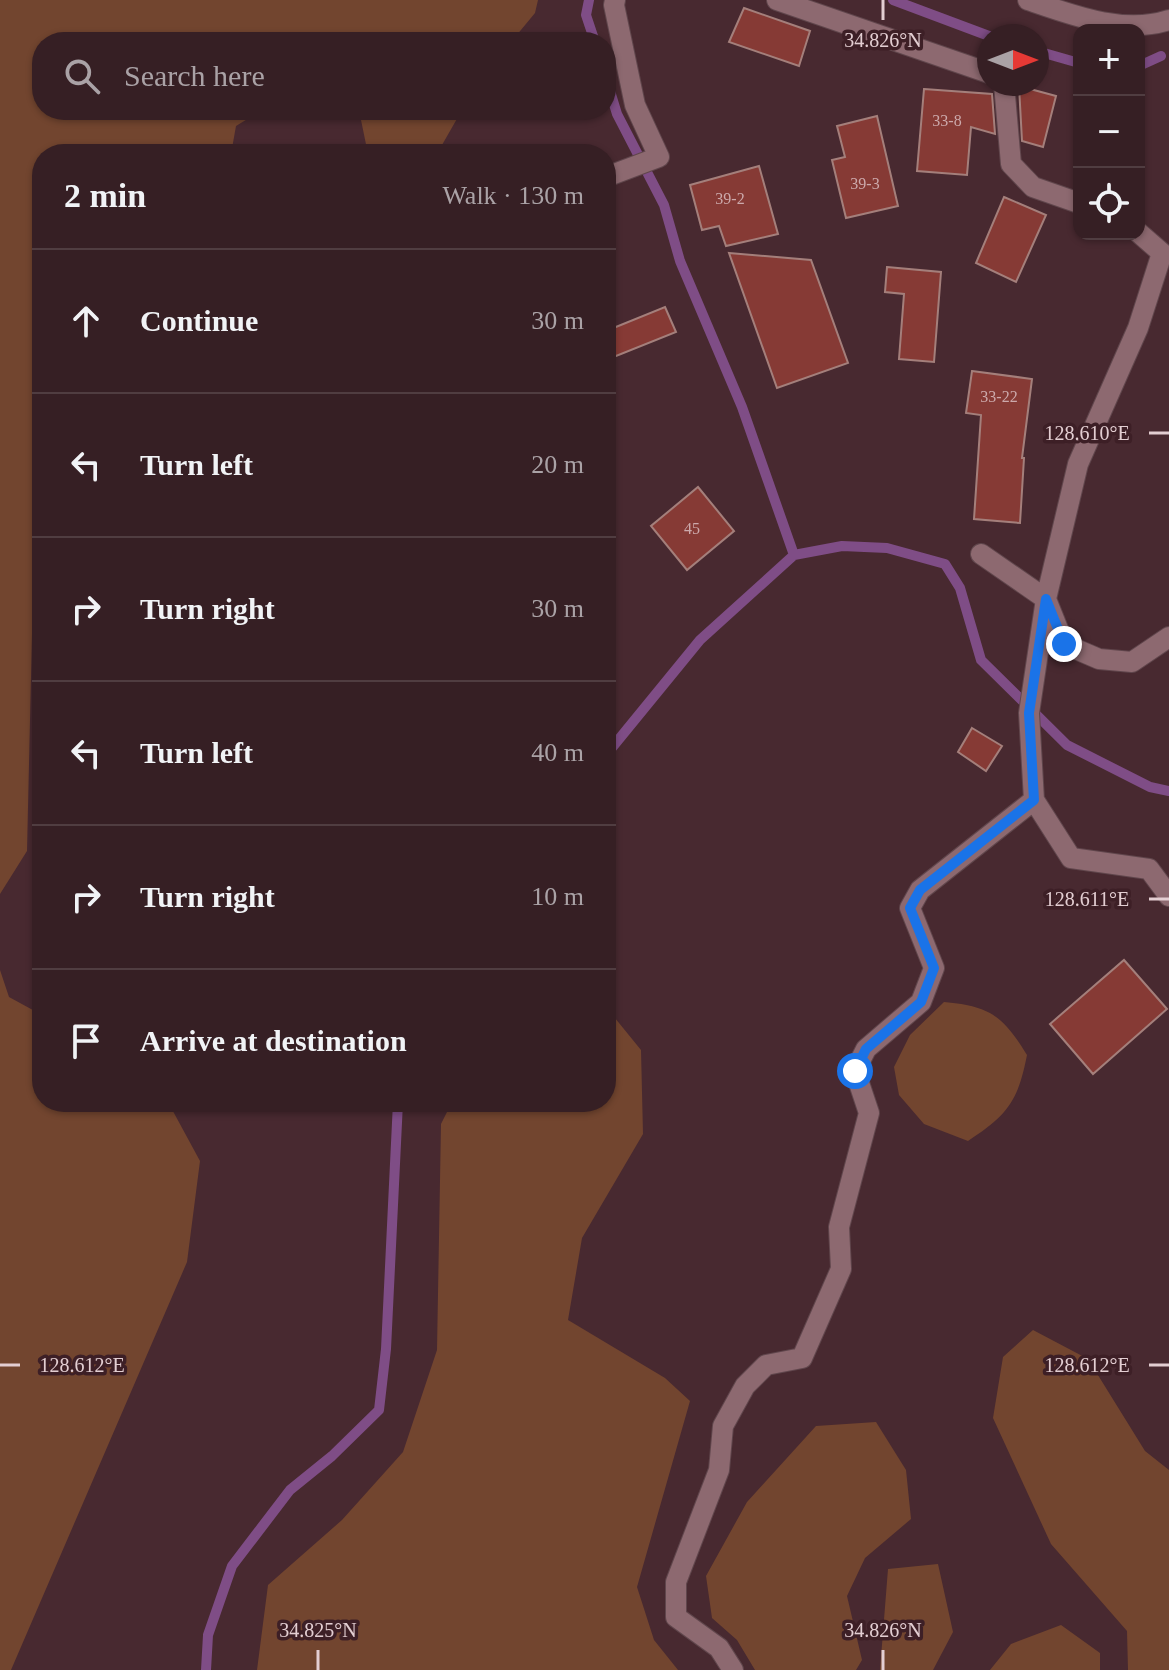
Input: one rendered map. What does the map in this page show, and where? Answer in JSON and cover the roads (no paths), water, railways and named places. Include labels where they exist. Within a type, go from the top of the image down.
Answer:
[{"type":"street","points":[[615,0],[635,105],[659,157],[616,173]]},
{"type":"street","points":[[777,0],[977,69]]},
{"type":"street","points":[[1028,0],[1093,22],[1153,25],[1169,20]]},
{"type":"street","points":[[1005,96],[1011,164],[1033,187],[1073,201]]},
{"type":"street","points":[[1145,238],[1162,253],[1138,328],[1078,464],[1046,599],[1029,713],[1034,800],[1071,858],[1149,869],[1169,896]]},
{"type":"street","points":[[981,554],[1046,599],[1064,644],[1099,659],[1132,662],[1169,637]]},
{"type":"street","points":[[733,1670],[719,1648],[676,1617],[676,1582],[719,1470],[723,1426],[745,1386],[766,1365],[802,1358],[841,1269],[839,1227],[869,1113],[855,1071],[866,1049],[921,1002],[934,968],[910,908],[920,890],[1034,800]]},
{"type":"waterway","points":[[589,0],[586,15],[592,32]]},
{"type":"waterway","points":[[893,0],[977,32]]},
{"type":"waterway","points":[[1049,54],[1073,61]]},
{"type":"waterway","points":[[1145,63],[1161,56]]},
{"type":"waterway","points":[[616,111],[664,205],[680,261],[742,407],[794,555],[700,640],[616,743]]},
{"type":"waterway","points":[[794,555],[842,546],[887,548],[945,564],[960,588],[981,660],[1067,745],[1150,787],[1169,791]]},
{"type":"waterway","points":[[206,1670],[208,1635],[232,1566],[290,1490],[332,1456],[379,1410],[386,1349],[398,1112]]}]
